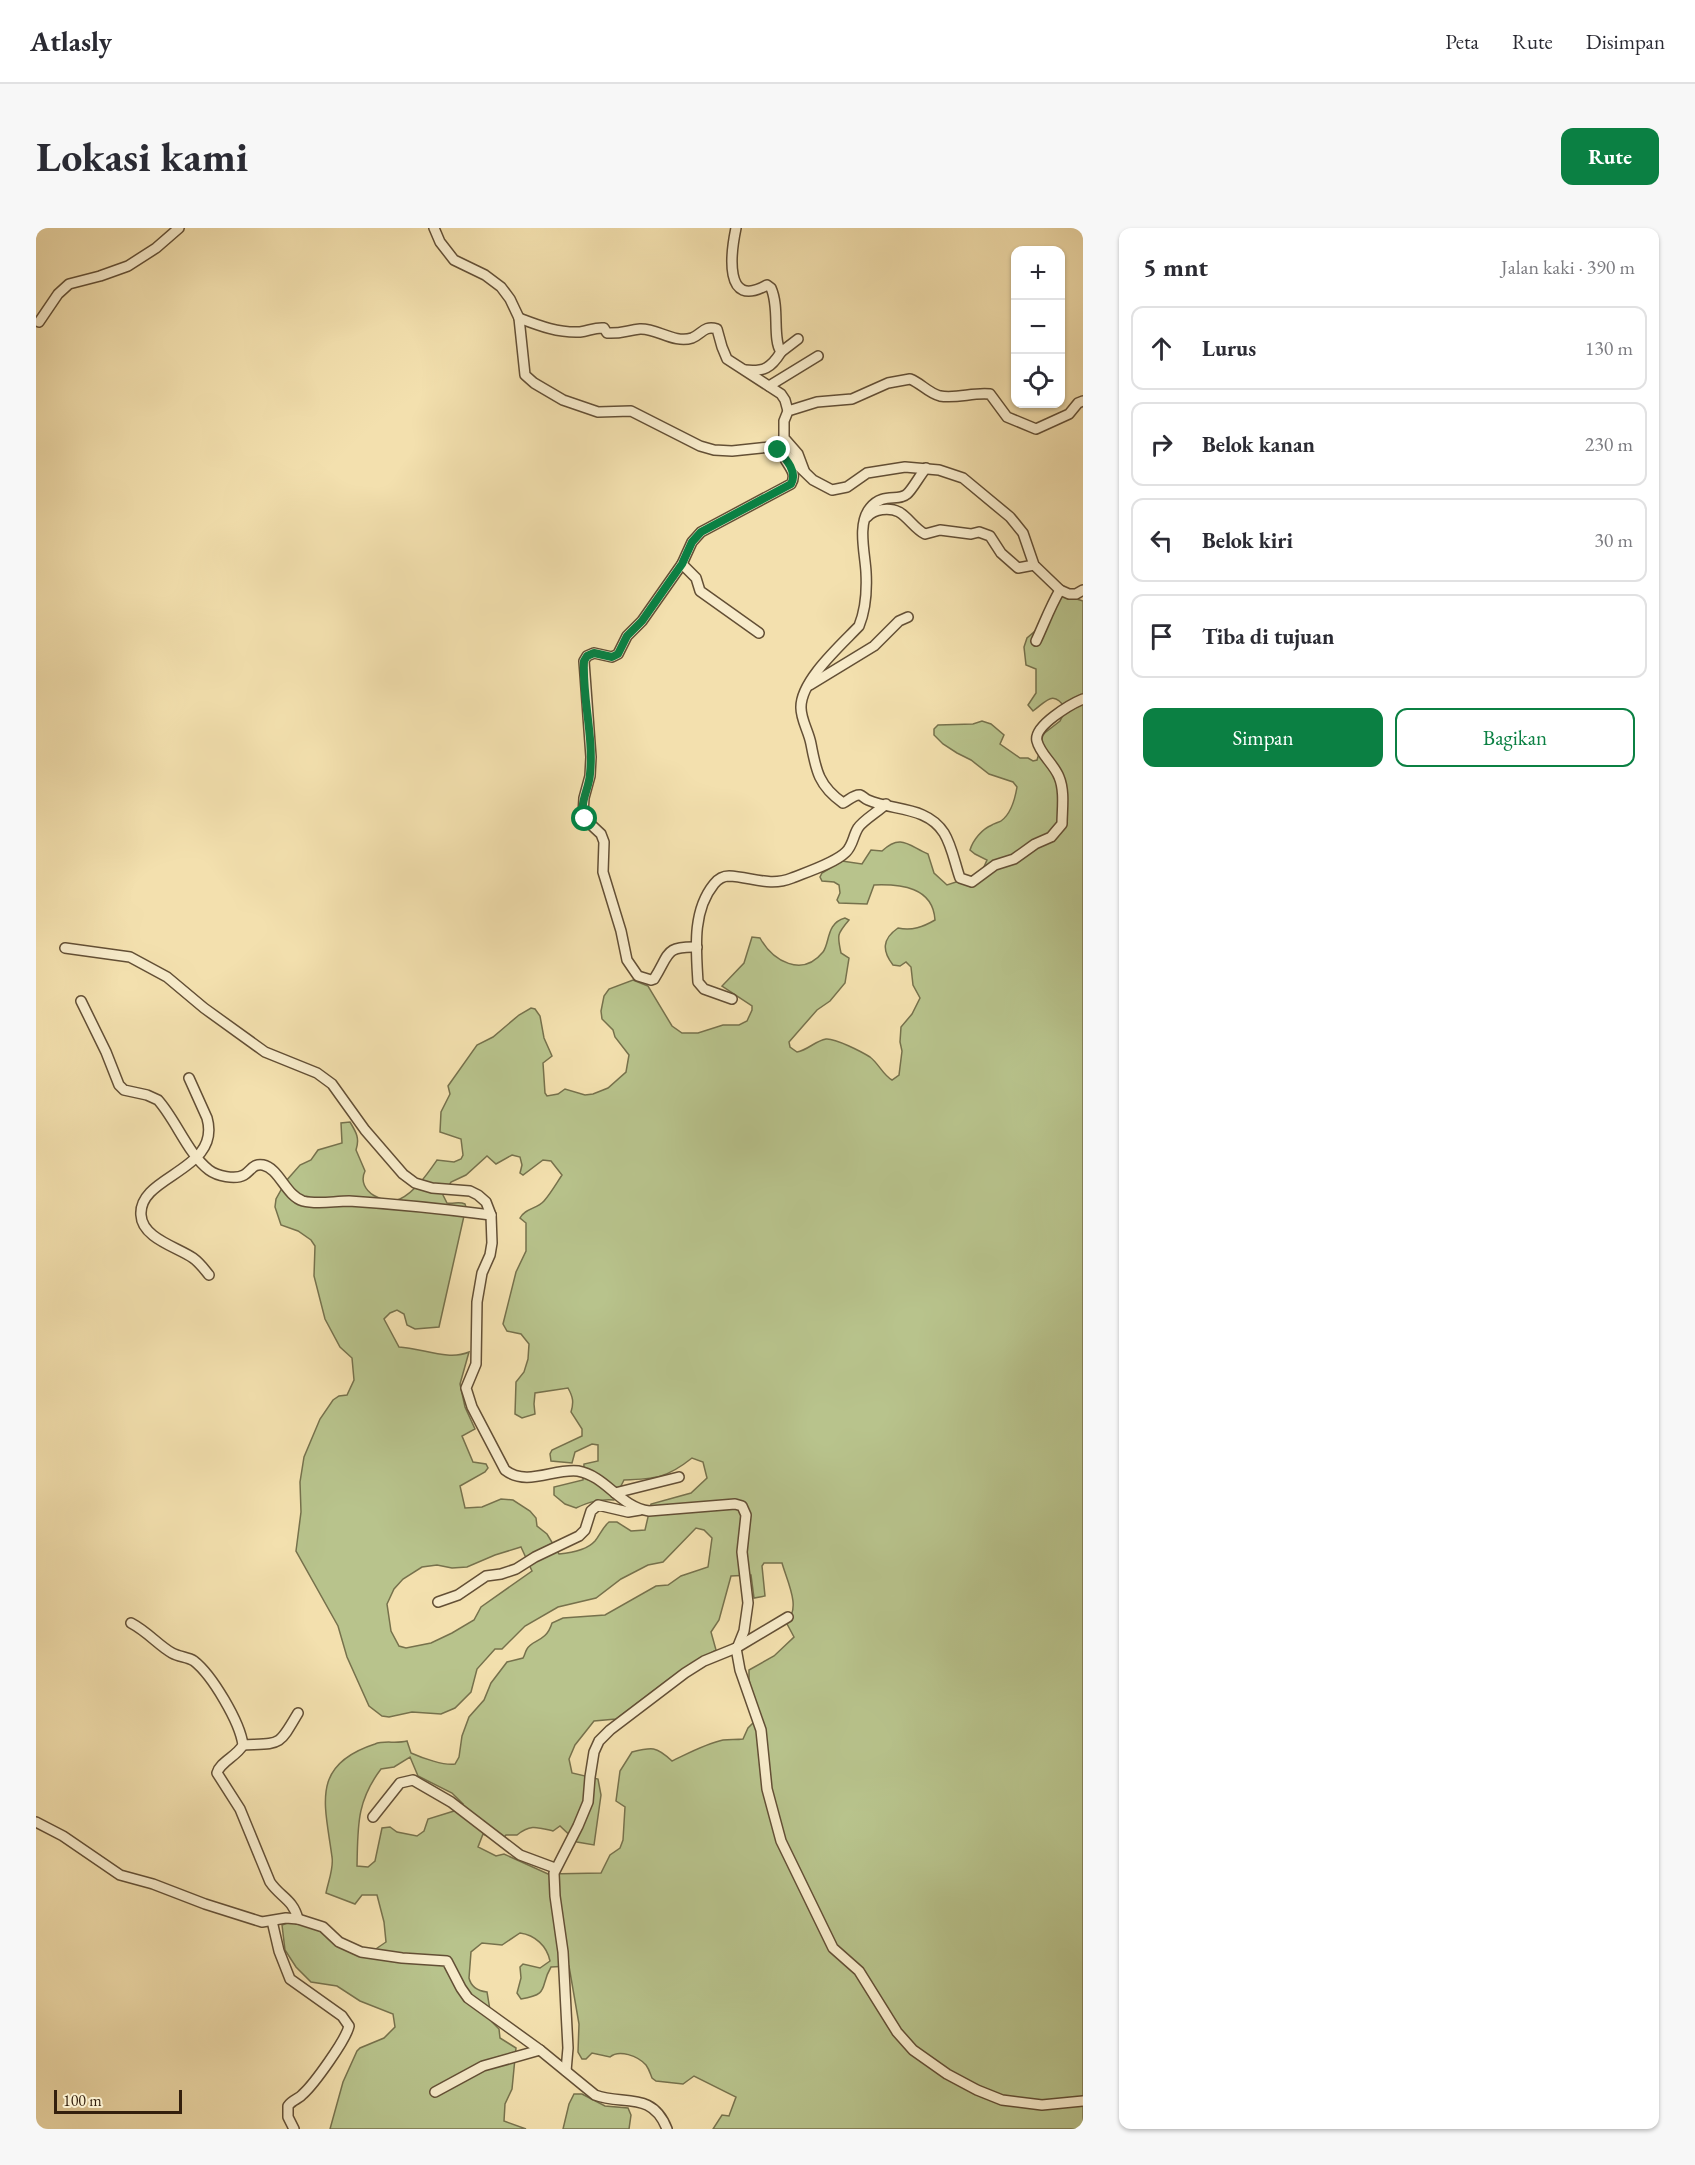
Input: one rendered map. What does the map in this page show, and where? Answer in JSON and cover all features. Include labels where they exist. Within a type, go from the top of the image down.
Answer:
[{"type":"street","points":[[39,322],[58,294],[69,284],[128,266],[156,248],[179,228]]},
{"type":"street","points":[[434,228],[450,256],[459,264],[485,275],[501,287],[519,318],[525,375],[563,400],[598,412],[631,411],[700,446],[714,450],[732,451],[764,447],[778,450],[786,454],[806,475],[832,490],[839,490],[867,473],[905,466],[926,468],[963,478],[1010,517],[1023,533],[1034,565],[1060,590],[1069,594],[1076,594],[1083,590]]},
{"type":"street","points":[[736,228],[730,257],[734,280],[742,290],[747,292],[753,292],[766,285],[771,288],[777,310],[776,339],[781,352]]},
{"type":"street","points":[[519,318],[554,330],[578,332],[602,327],[608,333],[619,334],[640,329],[668,337],[682,338],[693,338],[703,330],[712,328],[719,332],[727,359],[784,396],[788,411],[784,421],[784,438],[798,454],[806,475]]},
{"type":"street","points":[[743,370],[764,370],[771,367],[781,352],[798,339]]},
{"type":"street","points":[[769,386],[818,356]]},
{"type":"street","points":[[788,411],[817,402],[852,399],[888,383],[910,379],[938,395],[950,397],[990,394],[1007,417],[1036,429],[1069,414],[1078,403],[1083,401]]},
{"type":"street","points":[[697,947],[681,946],[669,952],[654,979],[647,980],[638,976],[627,960],[603,872],[604,842],[601,834],[585,819],[583,814],[591,757],[584,661],[587,656],[594,653],[612,657],[618,654],[627,636],[642,621],[682,564],[692,542],[701,532],[791,484],[794,473],[778,450]]},
{"type":"street","points":[[926,468],[908,494],[887,497],[871,506],[865,518],[866,597],[863,618],[859,627],[816,673],[806,688],[801,708],[810,733],[815,768],[824,787],[843,803],[861,795],[868,800],[925,816],[945,834],[960,878],[972,882],[995,865],[1014,859],[1035,844],[1051,837],[1062,824],[1061,783],[1058,774],[1037,742],[1036,734],[1041,727],[1067,706],[1083,699]]},
{"type":"street","points":[[865,518],[873,511],[892,511],[900,513],[922,534],[940,530],[971,534],[979,532],[990,536],[1001,554],[1018,568],[1034,565]]},
{"type":"street","points":[[682,564],[696,578],[700,591],[759,633]]},
{"type":"street","points":[[1036,641],[1046,615],[1060,590]]},
{"type":"street","points":[[806,688],[874,646],[899,621],[908,617]]},
{"type":"street","points":[[732,999],[704,989],[699,984],[697,947],[700,908],[718,880],[729,876],[768,882],[789,879],[832,861],[844,854],[851,846],[858,827],[886,804]]},
{"type":"street","points":[[65,948],[130,957],[167,977],[204,1008],[265,1052],[317,1073],[332,1084],[365,1130],[403,1174],[415,1183],[432,1188],[470,1191],[486,1202],[491,1215],[492,1243],[490,1255],[482,1273],[477,1302],[476,1364],[466,1388],[472,1407],[505,1470],[510,1474],[531,1477],[580,1472],[598,1479],[624,1502],[640,1510]]},
{"type":"street","points":[[81,1001],[119,1085],[124,1090],[158,1100],[197,1157],[211,1172],[219,1176],[243,1176],[254,1166],[267,1166],[293,1195],[307,1202],[348,1201],[491,1215]]},
{"type":"street","points":[[189,1078],[209,1123],[206,1141],[197,1157],[152,1190],[145,1198],[141,1216],[143,1225],[150,1233],[194,1259],[209,1275]]},
{"type":"street","points":[[615,1493],[679,1477]]},
{"type":"street","points":[[438,1602],[458,1595],[486,1576],[516,1569],[535,1557],[579,1536],[585,1530],[591,1511],[598,1505],[628,1512],[735,1504],[742,1506],[746,1515],[742,1552],[748,1603],[744,1631],[737,1647],[740,1670],[761,1730],[767,1789],[781,1840],[833,1948],[859,1971],[897,2032],[913,2049],[947,2074],[1002,2100],[1042,2104],[1083,2101]]},
{"type":"street","points":[[566,2071],[568,2048],[563,1952],[555,1896],[555,1868],[588,1802],[594,1752],[599,1741],[610,1730],[685,1673],[704,1661],[737,1647],[788,1617]]},
{"type":"street","points":[[131,1623],[146,1631],[173,1654],[192,1659],[200,1666],[232,1712],[243,1745],[218,1767],[216,1773],[240,1809],[270,1882],[276,1891],[291,1902],[298,1919]]},
{"type":"street","points":[[243,1745],[277,1742],[282,1739],[298,1713]]},
{"type":"street","points":[[373,1818],[400,1783],[413,1780],[451,1802],[520,1855],[555,1868]]},
{"type":"street","points":[[36,1822],[63,1836],[120,1875],[235,1914],[262,1922],[286,1918],[298,1919],[323,1927],[339,1942],[361,1952],[402,1959],[447,1961],[468,1998],[540,2049],[595,2095],[603,2098],[635,2100],[647,2105],[662,2118],[667,2129]]},
{"type":"street","points":[[272,1921],[279,1951],[291,1979],[342,2016],[349,2026],[346,2037],[324,2069],[305,2093],[288,2106],[288,2117],[294,2129]]},
{"type":"street","points":[[435,2092],[483,2066],[540,2049]]},
{"type":"green space","points":[[1061,594],[1083,601],[1083,2129],[713,2129],[722,2115],[729,2116],[736,2097],[694,2076],[683,2084],[656,2081],[652,2078],[646,2065],[628,2055],[618,2054],[610,2057],[592,2053],[586,2059],[582,2059],[578,2052],[579,2024],[569,1966],[551,1967],[541,1992],[521,1999],[517,1993],[521,1978],[520,1967],[523,1964],[540,1968],[550,1961],[540,1942],[520,1933],[502,1945],[482,1943],[471,1952],[469,1978],[476,1988],[487,1992],[492,2022],[499,2029],[500,2038],[516,2048],[512,2089],[505,2104],[504,2121],[526,2129],[330,2129],[343,2082],[357,2051],[384,2038],[395,2027],[393,2014],[360,2001],[337,1986],[311,1982],[296,1967],[285,1950],[282,1925],[291,1923],[311,1926],[367,1955],[386,1942],[377,1895],[362,1895],[355,1904],[326,1893],[332,1870],[325,1803],[326,1788],[331,1775],[340,1763],[354,1753],[382,1742],[407,1741],[411,1753],[440,1763],[455,1764],[459,1757],[462,1736],[469,1717],[484,1700],[491,1683],[507,1662],[523,1658],[529,1646],[546,1634],[552,1623],[563,1618],[605,1615],[656,1586],[668,1585],[681,1576],[708,1567],[712,1538],[704,1530],[696,1528],[663,1562],[648,1565],[621,1579],[596,1598],[558,1607],[525,1626],[502,1649],[495,1649],[477,1669],[471,1692],[455,1708],[441,1714],[412,1712],[389,1717],[382,1716],[369,1706],[347,1657],[338,1626],[296,1551],[301,1512],[300,1482],[304,1457],[320,1419],[333,1400],[347,1395],[354,1380],[352,1358],[340,1347],[325,1319],[314,1276],[315,1246],[311,1240],[298,1231],[281,1225],[275,1207],[276,1199],[286,1181],[300,1165],[311,1160],[318,1150],[342,1143],[341,1123],[350,1122],[354,1129],[357,1139],[356,1150],[365,1171],[364,1185],[368,1191],[381,1199],[394,1201],[406,1196],[421,1182],[437,1160],[454,1162],[461,1159],[463,1155],[461,1139],[440,1132],[441,1112],[450,1094],[448,1086],[477,1045],[493,1037],[531,1008],[535,1009],[540,1016],[544,1038],[552,1056],[543,1063],[547,1096],[558,1094],[565,1089],[585,1095],[593,1094],[608,1088],[626,1072],[629,1055],[615,1037],[613,1030],[602,1019],[604,996],[609,989],[633,980],[648,986],[672,1026],[682,1033],[698,1033],[723,1025],[739,1025],[747,1021],[752,1006],[722,986],[744,963],[752,937],[760,938],[772,954],[788,963],[806,964],[815,960],[823,952],[835,924],[845,918],[849,920],[840,932],[839,938],[841,953],[849,958],[845,983],[789,1042],[790,1047],[797,1052],[822,1040],[830,1039],[870,1057],[892,1080],[899,1075],[902,1051],[901,1027],[912,1014],[920,998],[913,985],[911,967],[906,962],[900,966],[893,965],[887,955],[885,945],[889,936],[898,928],[917,928],[935,920],[933,909],[922,894],[895,885],[874,885],[867,904],[839,903],[837,900],[840,893],[839,885],[822,881],[820,877],[822,873],[842,861],[862,864],[871,850],[882,851],[900,842],[928,854],[934,873],[947,885],[959,881],[971,887],[987,860],[970,850],[971,846],[981,832],[1001,821],[1007,814],[1014,801],[1017,787],[1013,782],[989,774],[971,760],[943,744],[934,735],[934,729],[938,725],[973,724],[982,721],[991,724],[1004,735],[1000,744],[1020,758],[1037,760],[1042,735],[1060,721],[1066,709],[1054,698],[1033,711],[1028,705],[1036,693],[1036,669],[1026,665],[1024,647],[1027,638],[1041,626]],"holes":[[[512,1155],[520,1157],[522,1165],[520,1173],[523,1175],[543,1160],[551,1161],[562,1175],[544,1201],[525,1212],[520,1218],[526,1223],[526,1251],[516,1272],[503,1324],[507,1331],[521,1334],[529,1344],[524,1372],[516,1382],[515,1414],[522,1418],[535,1414],[535,1393],[568,1388],[571,1394],[573,1402],[571,1412],[582,1429],[582,1436],[552,1450],[551,1461],[572,1463],[575,1452],[592,1444],[598,1445],[598,1461],[584,1464],[583,1480],[554,1487],[554,1495],[565,1504],[576,1508],[594,1501],[614,1500],[624,1480],[660,1476],[675,1470],[692,1458],[703,1462],[707,1478],[691,1493],[651,1504],[645,1530],[631,1531],[617,1522],[609,1522],[592,1544],[568,1553],[559,1554],[547,1534],[537,1526],[536,1518],[530,1511],[513,1500],[501,1499],[482,1507],[465,1508],[460,1486],[488,1468],[486,1464],[473,1462],[462,1436],[475,1429],[465,1407],[460,1384],[469,1352],[444,1355],[399,1347],[384,1319],[397,1310],[404,1314],[407,1325],[415,1329],[439,1327],[466,1207],[463,1203],[447,1203],[443,1195],[451,1182],[466,1175],[487,1156],[496,1164]],[[521,1547],[532,1571],[481,1607],[474,1620],[452,1633],[431,1643],[406,1648],[399,1646],[391,1631],[387,1604],[394,1589],[403,1579],[422,1567],[437,1565],[452,1568],[467,1567]],[[764,1563],[782,1563],[793,1602],[791,1616],[786,1622],[794,1637],[774,1656],[749,1670],[757,1719],[748,1728],[743,1739],[716,1742],[672,1761],[654,1749],[632,1752],[620,1771],[616,1801],[625,1807],[623,1840],[620,1848],[610,1855],[601,1873],[548,1874],[504,1854],[496,1856],[478,1847],[483,1834],[500,1842],[506,1835],[517,1835],[530,1828],[553,1831],[560,1826],[577,1842],[594,1845],[601,1795],[598,1779],[572,1773],[569,1759],[575,1745],[594,1721],[616,1719],[670,1678],[716,1650],[711,1632],[719,1620],[731,1576],[751,1575],[754,1598],[765,1596],[762,1566]],[[410,1757],[418,1776],[452,1793],[463,1804],[454,1811],[428,1819],[424,1831],[417,1836],[397,1832],[390,1827],[382,1828],[375,1861],[368,1867],[357,1866],[358,1827],[367,1793],[381,1769],[394,1767]]]},
{"type":"green space","points":[[574,2094],[582,2094],[605,2106],[628,2108],[631,2115],[629,2129],[563,2129]]},
{"type":"route","points":[[585,819],[583,804],[590,776],[591,753],[584,661],[587,656],[594,653],[612,657],[618,654],[627,636],[642,621],[682,564],[692,542],[701,532],[791,484],[794,473],[778,450]]}]
